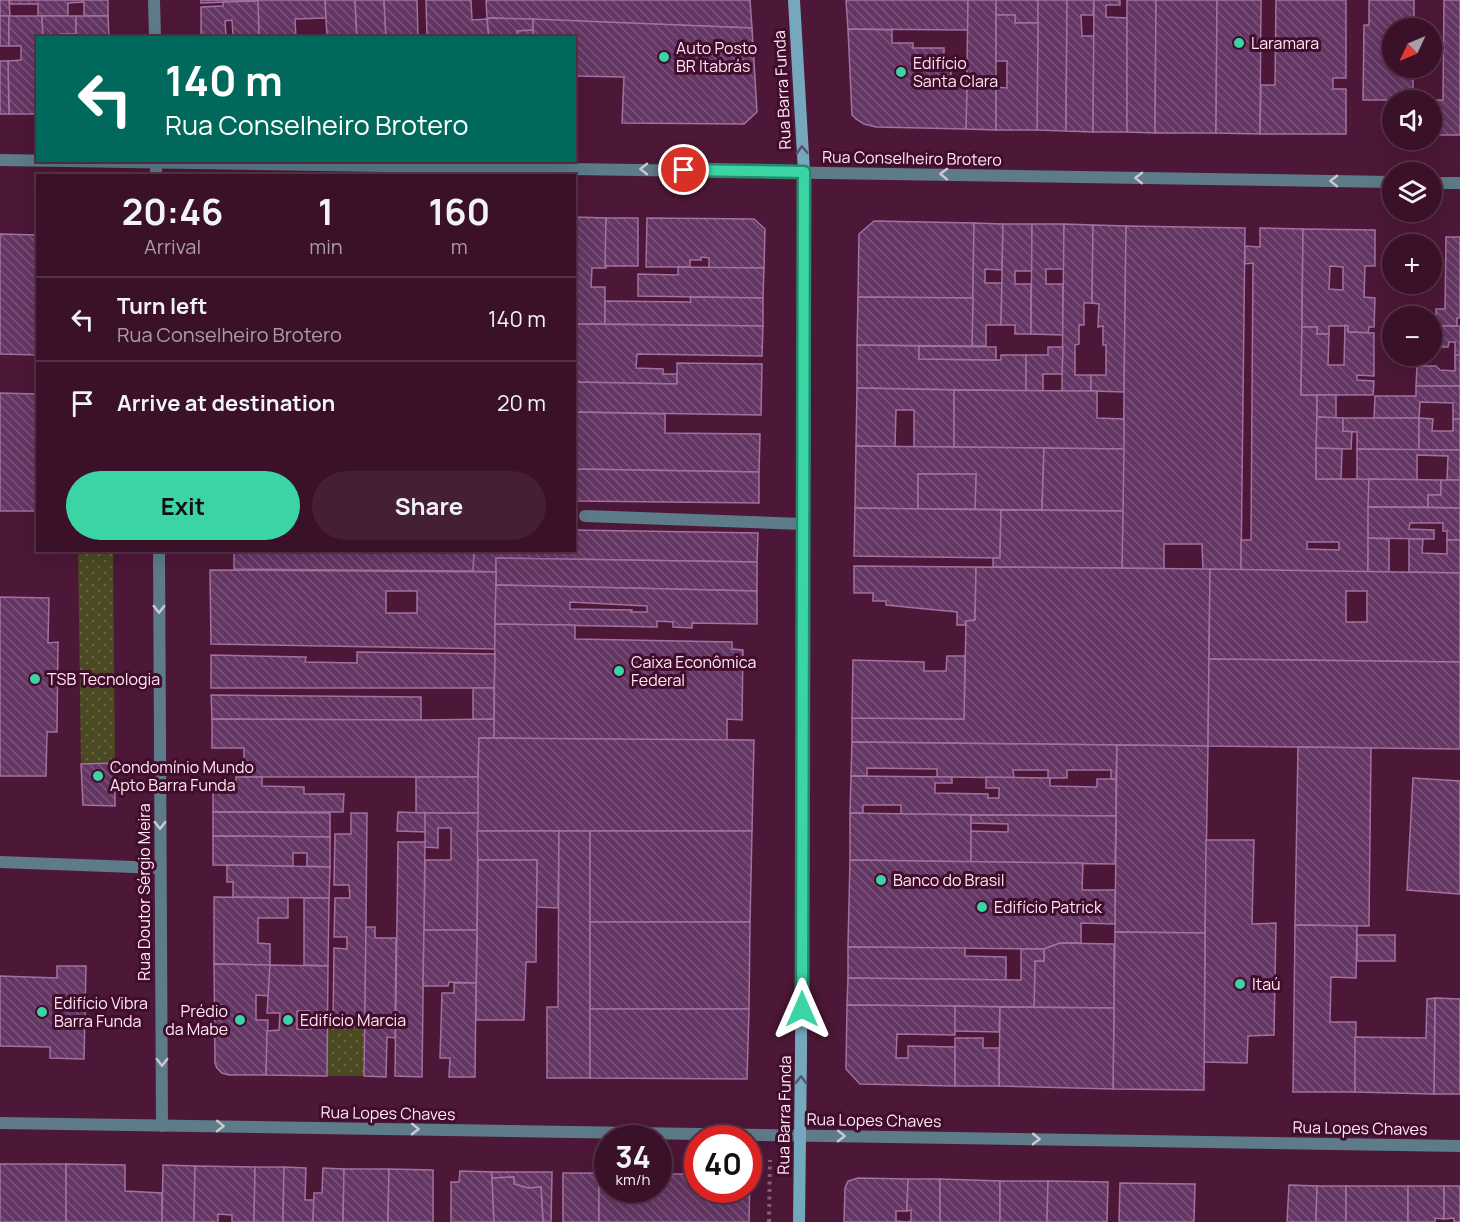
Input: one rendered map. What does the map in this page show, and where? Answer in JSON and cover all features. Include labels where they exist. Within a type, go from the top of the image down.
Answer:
[{"type":"street","points":[[154,0],[155,36]]},
{"type":"street","name":"Rua Barra Funda","points":[[794,0],[804,172],[799,1222]]},
{"type":"street","name":"Rua Conselheiro Brotero","points":[[0,160],[36,161]]},
{"type":"street","name":"Rua Conselheiro Brotero","points":[[52,162],[156,166],[804,172],[1382,182]]},
{"type":"street","points":[[1442,183],[1460,183]]},
{"type":"street","points":[[585,516],[803,524]]},
{"type":"street","name":"Rua Doutor Sérgio Meira","points":[[159,552],[162,1126]]},
{"type":"street","points":[[0,862],[160,868]]},
{"type":"street","name":"Rua Lopes Chaves","points":[[0,1123],[1460,1146]]},
{"type":"shaded area","points":[[78,552],[113,552],[115,763],[81,764]]},
{"type":"shaded area","points":[[328,1026],[365,1027],[364,1076],[327,1076]]},
{"type":"building","points":[[0,0],[9,0],[10,16],[0,16]]},
{"type":"building","points":[[9,0],[108,0],[108,16],[84,16],[84,2],[68,3],[68,16],[38,16],[38,4],[10,4]]},
{"type":"building","points":[[201,0],[258,0],[258,1],[201,3]]},
{"type":"building","points":[[258,0],[325,0],[326,18],[295,19],[296,36],[259,36]]},
{"type":"building","points":[[325,0],[355,0],[357,36],[327,36]]},
{"type":"building","points":[[355,0],[384,0],[386,36],[357,36]]},
{"type":"building","points":[[384,0],[417,0],[418,36],[386,36]]},
{"type":"building","points":[[426,0],[471,0],[472,20],[487,19],[489,36],[427,36]]},
{"type":"building","points":[[486,0],[750,0],[752,28],[487,18]]},
{"type":"building","points":[[846,0],[968,0],[968,30],[848,29]]},
{"type":"building","points":[[968,0],[996,0],[996,130],[966,129]]},
{"type":"building","points":[[996,0],[1038,0],[1038,23],[1015,23],[1015,15],[996,15]]},
{"type":"building","points":[[1038,0],[1067,0],[1066,131],[1037,130]]},
{"type":"building","points":[[1067,0],[1094,0],[1093,15],[1081,15],[1082,36],[1094,36],[1093,132],[1066,131]]},
{"type":"building","points":[[1094,0],[1120,0],[1120,5],[1106,5],[1106,17],[1127,18],[1127,132],[1093,132]]},
{"type":"building","points":[[1127,0],[1156,0],[1155,133],[1127,132]]},
{"type":"building","points":[[1156,0],[1217,0],[1216,133],[1155,133]]},
{"type":"building","name":"Laramara","points":[[1217,0],[1261,0],[1260,134],[1216,133]]},
{"type":"building","points":[[1276,0],[1346,0],[1346,78],[1333,78],[1333,89],[1346,89],[1346,134],[1260,134],[1261,85],[1275,85]]},
{"type":"building","points":[[1369,0],[1414,0],[1414,18],[1382,18],[1382,78],[1413,78],[1413,90],[1382,90],[1382,100],[1363,100],[1364,25],[1369,25]]},
{"type":"building","points":[[1444,0],[1460,0],[1460,135],[1442,135]]},
{"type":"building","points":[[258,1],[259,36],[226,36],[201,36],[201,7],[223,6],[223,2]],"holes":[[[232,20],[233,35],[226,36],[225,21]]]},
{"type":"building","points":[[996,15],[1015,15],[1015,23],[1038,23],[1037,130],[996,130],[996,87],[1007,88],[1007,61],[996,61]]},
{"type":"building","points":[[0,16],[9,16],[9,46],[0,46]]},
{"type":"building","points":[[9,16],[42,16],[43,36],[36,36],[36,114],[9,114],[8,61],[21,60],[21,46],[9,46]]},
{"type":"building","points":[[42,16],[76,16],[76,34],[43,36]]},
{"type":"building","points":[[76,16],[108,16],[109,36],[76,36]]},
{"type":"building","points":[[487,18],[533,19],[533,30],[517,31],[518,36],[489,36]]},
{"type":"building","name":"Auto Posto BR Itabrás","points":[[533,19],[752,28],[757,112],[744,124],[622,123],[624,77],[576,76],[576,36],[533,36]]},
{"type":"building","name":"Edifício Santa Clara","points":[[848,29],[892,30],[892,43],[913,43],[913,48],[944,48],[944,59],[951,59],[951,85],[967,85],[966,129],[876,127],[856,119],[852,115]]},
{"type":"building","points":[[533,30],[533,36],[518,36],[517,31]]},
{"type":"building","points":[[0,61],[8,61],[9,114],[0,114]]},
{"type":"building","points":[[576,217],[606,218],[606,268],[592,268],[591,287],[605,287],[605,324],[576,324]]},
{"type":"building","points":[[606,218],[638,218],[638,266],[605,266]]},
{"type":"building","points":[[647,218],[754,219],[765,229],[764,268],[709,268],[709,258],[701,257],[701,260],[690,260],[690,267],[646,267]]},
{"type":"building","points":[[874,221],[974,223],[973,298],[858,297],[859,234]]},
{"type":"building","points":[[974,223],[1003,224],[1002,270],[985,269],[985,283],[1002,283],[1001,325],[986,325],[986,346],[972,346]]},
{"type":"building","points":[[1003,224],[1032,224],[1032,271],[1015,271],[1015,284],[1031,284],[1031,334],[1015,334],[1015,325],[1001,325]]},
{"type":"building","points":[[1032,224],[1064,224],[1064,269],[1046,269],[1046,284],[1063,284],[1063,335],[1031,334]]},
{"type":"building","points":[[1064,224],[1093,225],[1092,303],[1084,303],[1084,325],[1079,325],[1079,344],[1075,345],[1075,375],[1091,375],[1091,391],[1062,391]]},
{"type":"building","points":[[1093,225],[1126,226],[1124,392],[1091,391],[1091,375],[1106,375],[1106,345],[1103,345],[1103,326],[1098,327],[1099,304],[1092,303]]},
{"type":"building","points":[[1126,226],[1245,228],[1241,570],[1203,570],[1202,544],[1164,544],[1164,569],[1122,568]]},
{"type":"building","points":[[1260,228],[1303,229],[1301,395],[1317,395],[1316,479],[1369,479],[1368,572],[1241,570],[1241,540],[1251,540],[1253,263],[1245,264],[1245,246],[1260,247]],"holes":[[[1307,542],[1339,542],[1339,550],[1307,549]]]},
{"type":"building","points":[[1303,229],[1375,230],[1375,266],[1365,266],[1364,297],[1375,298],[1374,327],[1369,327],[1368,333],[1348,332],[1348,326],[1329,326],[1329,334],[1317,334],[1317,327],[1302,327]],"holes":[[[1330,266],[1343,267],[1343,290],[1329,289]]]},
{"type":"building","points":[[0,234],[36,235],[36,355],[0,354]]},
{"type":"building","points":[[1446,237],[1460,237],[1460,318],[1457,318],[1457,326],[1442,326],[1442,309],[1445,309]]},
{"type":"building","points":[[678,267],[764,268],[763,298],[638,296],[638,274],[678,275]]},
{"type":"building","points":[[690,297],[763,298],[763,326],[605,324],[605,301],[691,302]]},
{"type":"building","points":[[858,297],[973,298],[972,346],[857,345]]},
{"type":"building","points":[[576,324],[763,326],[762,356],[637,354],[636,368],[663,369],[663,374],[677,374],[677,384],[576,382]]},
{"type":"building","points":[[1345,325],[1348,326],[1348,332],[1374,333],[1374,376],[1357,375],[1357,380],[1374,381],[1373,395],[1301,395],[1302,327],[1317,327],[1317,334],[1329,334],[1328,365],[1344,365]]},
{"type":"building","points":[[1442,326],[1460,326],[1460,355],[1455,355],[1455,342],[1449,342],[1448,347],[1442,347]]},
{"type":"building","points":[[857,345],[919,346],[919,359],[1001,360],[1001,355],[1026,355],[1026,391],[857,388]]},
{"type":"building","points":[[919,346],[996,347],[996,360],[919,359]]},
{"type":"building","points":[[1048,347],[1063,347],[1062,374],[1043,374],[1043,391],[1026,391],[1026,355],[1048,355]]},
{"type":"building","points":[[1455,355],[1460,355],[1460,386],[1416,386],[1417,366],[1436,366],[1440,370],[1455,371]]},
{"type":"building","points":[[677,363],[762,364],[761,415],[576,412],[576,382],[677,384]]},
{"type":"building","points":[[1416,386],[1460,386],[1460,419],[1453,419],[1453,403],[1420,402],[1419,418],[1374,418],[1375,396],[1416,396]]},
{"type":"building","points":[[857,388],[954,390],[954,447],[914,447],[914,410],[896,410],[895,447],[856,446]]},
{"type":"building","points":[[954,390],[1097,391],[1097,418],[1124,419],[1124,449],[954,447]]},
{"type":"building","points":[[0,393],[36,394],[36,511],[0,511]]},
{"type":"building","points":[[1317,395],[1336,395],[1336,418],[1317,417]]},
{"type":"building","points":[[576,412],[665,414],[665,433],[760,434],[759,472],[576,469]]},
{"type":"building","points":[[1317,417],[1343,418],[1343,431],[1352,431],[1351,449],[1316,448]]},
{"type":"building","points":[[1343,418],[1419,418],[1419,450],[1357,449],[1357,432],[1343,431]]},
{"type":"building","points":[[1419,418],[1433,419],[1432,431],[1453,431],[1453,419],[1460,419],[1460,450],[1419,450]]},
{"type":"building","points":[[856,446],[1044,448],[1042,510],[975,509],[976,474],[918,474],[918,509],[855,508]]},
{"type":"building","points":[[1044,448],[1124,449],[1123,511],[1042,510]]},
{"type":"building","points":[[1316,448],[1342,449],[1341,479],[1316,479]]},
{"type":"building","points":[[1357,449],[1460,450],[1460,480],[1447,480],[1448,456],[1417,455],[1417,480],[1357,479]]},
{"type":"building","points":[[576,469],[759,472],[759,503],[576,501]]},
{"type":"building","points":[[918,474],[976,474],[975,509],[918,509]]},
{"type":"building","points":[[1369,479],[1441,480],[1441,495],[1428,495],[1428,507],[1368,507]]},
{"type":"building","points":[[1441,480],[1460,480],[1460,508],[1428,507],[1428,495],[1441,495]]},
{"type":"building","points":[[1368,507],[1460,508],[1460,540],[1447,540],[1447,531],[1443,531],[1443,523],[1410,523],[1409,529],[1434,530],[1434,539],[1368,538]]},
{"type":"building","points":[[855,508],[1001,510],[1000,558],[854,556]]},
{"type":"building","points":[[1001,510],[1123,511],[1122,568],[993,567],[993,558],[1000,558]]},
{"type":"building","points":[[576,530],[758,533],[757,562],[496,558],[496,572],[473,571],[474,552],[576,552]]},
{"type":"building","points":[[1368,538],[1389,539],[1389,572],[1368,572]]},
{"type":"building","points":[[1409,539],[1423,539],[1422,553],[1447,554],[1447,540],[1460,540],[1460,573],[1409,572]]},
{"type":"building","points":[[234,552],[474,552],[473,571],[234,569]]},
{"type":"building","points":[[496,558],[757,562],[757,591],[496,585]]},
{"type":"building","points":[[854,566],[976,567],[975,620],[966,621],[965,625],[957,625],[957,612],[886,605],[886,601],[873,601],[873,593],[854,593]]},
{"type":"building","points":[[976,567],[1210,569],[1208,746],[852,742],[852,718],[964,719],[966,621],[975,620]]},
{"type":"building","points":[[1210,569],[1460,573],[1460,662],[1209,659]],"holes":[[[1346,591],[1367,591],[1367,622],[1346,622]]]},
{"type":"building","points":[[210,570],[496,572],[495,649],[211,644]],"holes":[[[386,591],[417,591],[417,613],[386,613]]]},
{"type":"building","points":[[496,585],[757,591],[757,624],[692,623],[692,628],[673,627],[673,622],[657,621],[657,627],[495,624]],"holes":[[[570,602],[647,606],[647,612],[570,609]]]},
{"type":"building","points":[[0,597],[49,598],[48,643],[58,642],[57,732],[47,732],[46,776],[0,776]]},
{"type":"building","name":"Caixa Econômica Federal","points":[[495,624],[575,625],[575,639],[732,642],[732,649],[743,650],[742,720],[727,719],[727,741],[494,738]]},
{"type":"building","points":[[357,652],[495,654],[494,688],[211,688],[211,655],[306,657],[305,662],[357,663]]},
{"type":"building","points":[[947,656],[965,656],[964,719],[852,718],[853,660],[924,662],[924,671],[946,671]]},
{"type":"building","points":[[1209,659],[1460,662],[1460,749],[1208,746]]},
{"type":"building","points":[[473,688],[494,688],[494,719],[473,720]]},
{"type":"building","points":[[211,695],[421,697],[421,720],[212,719]]},
{"type":"building","points":[[212,719],[494,719],[494,738],[479,738],[478,777],[244,777],[244,748],[212,748]]},
{"type":"building","points":[[479,738],[754,740],[752,831],[477,831]]},
{"type":"building","points":[[852,742],[1117,745],[1116,779],[1111,779],[1111,770],[1067,770],[1067,778],[1048,778],[1048,770],[1013,770],[1014,778],[937,777],[937,769],[867,768],[867,776],[851,776]]},
{"type":"building","points":[[1117,745],[1208,746],[1205,933],[1115,932]]},
{"type":"building","points":[[1298,747],[1371,748],[1369,926],[1295,925]]},
{"type":"building","name":"Condomínio Mundo Apto Barra Funda","points":[[115,763],[115,806],[83,805],[81,764]]},
{"type":"building","points":[[851,776],[952,777],[952,783],[935,783],[935,793],[988,794],[988,798],[999,798],[999,788],[986,788],[986,777],[1050,778],[1050,786],[1097,787],[1097,779],[1116,779],[1116,816],[901,814],[901,805],[863,805],[863,813],[850,813]]},
{"type":"building","points":[[236,777],[262,777],[262,786],[304,787],[304,794],[344,794],[343,812],[213,812],[213,787],[236,787]]},
{"type":"building","points":[[416,777],[478,777],[478,813],[416,813]]},
{"type":"building","points":[[1413,778],[1460,781],[1460,894],[1407,890]]},
{"type":"building","points":[[213,812],[330,813],[330,837],[213,836]]},
{"type":"building","points":[[398,812],[425,813],[426,832],[397,831]]},
{"type":"building","points":[[351,813],[367,813],[365,1027],[333,1026],[334,948],[347,949],[347,937],[334,937],[335,898],[350,898],[349,885],[334,885],[335,834],[351,834]]},
{"type":"building","points":[[425,813],[478,813],[477,930],[424,930],[425,860],[451,860],[451,828],[438,828],[438,848],[425,847]]},
{"type":"building","points":[[850,813],[971,815],[971,862],[850,860]]},
{"type":"building","points":[[971,815],[1116,816],[1115,864],[971,862],[971,831],[1008,832],[1008,824],[971,823]]},
{"type":"building","points":[[477,831],[559,831],[558,908],[536,907],[537,860],[478,860]]},
{"type":"building","points":[[559,831],[590,831],[590,1078],[547,1078],[547,1007],[558,1007]]},
{"type":"building","points":[[590,831],[752,831],[750,922],[590,922]]},
{"type":"building","points":[[213,836],[330,837],[330,867],[307,866],[307,853],[293,853],[293,866],[213,865]]},
{"type":"building","name":"Itaú","points":[[1206,840],[1254,840],[1252,924],[1276,923],[1274,1035],[1248,1036],[1247,1063],[1204,1062]]},
{"type":"building","points":[[398,842],[425,842],[422,1077],[395,1076]]},
{"type":"building","points":[[478,860],[537,860],[536,962],[526,962],[524,1020],[476,1020]]},
{"type":"building","name":"Edifício Patrick","points":[[850,860],[1083,863],[1082,890],[1115,890],[1115,924],[1081,923],[1081,943],[1060,943],[1044,949],[848,947]]},
{"type":"building","points":[[227,865],[330,867],[329,898],[233,897],[233,882],[227,882]]},
{"type":"building","points":[[214,897],[288,898],[288,918],[258,918],[258,943],[270,944],[270,965],[214,964]]},
{"type":"building","points":[[304,898],[329,898],[328,966],[304,965]]},
{"type":"building","points":[[590,922],[750,922],[749,1009],[590,1009]]},
{"type":"building","points":[[1295,925],[1357,926],[1356,978],[1331,977],[1330,1022],[1356,1022],[1355,1092],[1293,1092]]},
{"type":"building","points":[[366,927],[375,927],[375,938],[396,938],[395,1038],[387,1037],[386,1077],[364,1076]]},
{"type":"building","points":[[424,930],[477,930],[476,983],[449,982],[448,986],[423,986]]},
{"type":"building","points":[[1115,932],[1205,933],[1204,1090],[1113,1089]]},
{"type":"building","points":[[1357,935],[1395,935],[1395,961],[1357,961]]},
{"type":"building","points":[[1060,943],[1114,944],[1114,1008],[1034,1007],[1035,961],[1044,961],[1044,949]]},
{"type":"building","points":[[848,947],[965,948],[965,956],[1006,957],[1006,980],[848,978]]},
{"type":"building","points":[[1021,949],[1044,949],[1044,961],[1035,961],[1034,1007],[847,1005],[848,978],[1021,980]]},
{"type":"building","name":"Prédio da Mabe","points":[[214,964],[270,965],[269,996],[256,995],[256,1020],[268,1020],[266,1075],[229,1075],[217,1068],[215,1063]]},
{"type":"building","name":"Edifício Marcia","points":[[270,965],[328,966],[327,1076],[266,1075],[267,1031],[279,1030],[280,1013],[267,1013]],"holes":[[[297,1011],[310,1011],[311,1029],[297,1029]]]},
{"type":"building","name":"Edifício Vibra Barra Funda","points":[[57,966],[86,966],[84,1059],[50,1058],[50,1047],[0,1046],[0,976],[57,978]]},
{"type":"building","points":[[454,983],[476,983],[475,1077],[449,1077],[450,1058],[440,1058],[442,993],[454,993]]},
{"type":"building","points":[[1435,998],[1460,999],[1460,1094],[1434,1094]]},
{"type":"building","points":[[1435,998],[1434,1094],[1355,1092],[1355,1037],[1426,1038],[1427,999]]},
{"type":"building","points":[[847,1005],[955,1006],[955,1035],[897,1034],[896,1058],[908,1058],[908,1046],[955,1047],[955,1086],[860,1084],[846,1069]]},
{"type":"building","points":[[955,1006],[1000,1007],[999,1032],[955,1031]]},
{"type":"building","points":[[1000,1007],[1114,1008],[1113,1089],[999,1086]]},
{"type":"building","points":[[590,1009],[749,1009],[747,1079],[590,1078]]},
{"type":"building","points":[[955,1038],[983,1038],[983,1048],[999,1048],[999,1086],[955,1086]]},
{"type":"building","points":[[0,1164],[66,1164],[66,1222],[0,1222]]},
{"type":"building","points":[[66,1164],[125,1165],[125,1191],[162,1193],[162,1222],[66,1222]]},
{"type":"building","points":[[163,1165],[195,1166],[194,1222],[162,1222]]},
{"type":"building","points":[[195,1166],[255,1167],[254,1222],[232,1222],[232,1215],[218,1214],[218,1222],[194,1222]]},
{"type":"building","points":[[255,1167],[284,1167],[283,1222],[254,1222]]},
{"type":"building","points":[[284,1167],[306,1168],[305,1200],[314,1200],[313,1222],[283,1222]]},
{"type":"building","points":[[323,1168],[344,1169],[343,1222],[313,1222],[314,1193],[322,1193]]},
{"type":"building","points":[[344,1169],[389,1169],[388,1222],[343,1222]]},
{"type":"building","points":[[389,1169],[433,1170],[433,1222],[388,1222]]},
{"type":"building","points":[[460,1171],[492,1172],[494,1222],[451,1222],[451,1182],[459,1182]]},
{"type":"building","points":[[492,1172],[552,1172],[551,1222],[543,1222],[541,1187],[528,1188],[514,1184],[514,1177],[492,1178]]},
{"type":"building","points":[[563,1173],[594,1173],[594,1203],[599,1203],[599,1222],[563,1222]]},
{"type":"building","points":[[672,1174],[684,1174],[684,1203],[749,1203],[749,1222],[599,1222],[599,1203],[672,1203]]},
{"type":"building","points":[[514,1177],[514,1184],[528,1188],[541,1187],[543,1222],[494,1222],[492,1178]]},
{"type":"building","points":[[858,1178],[908,1179],[907,1211],[896,1211],[896,1221],[907,1222],[844,1222],[845,1188],[848,1181]]},
{"type":"building","points":[[908,1179],[940,1179],[940,1222],[907,1222],[911,1221],[911,1210],[907,1211]]},
{"type":"building","points":[[940,1179],[1000,1181],[1000,1222],[940,1222]]},
{"type":"building","points":[[1000,1181],[1048,1181],[1047,1222],[1000,1222]]},
{"type":"building","points":[[1048,1181],[1108,1182],[1107,1222],[1047,1222]]},
{"type":"building","points":[[1120,1183],[1195,1184],[1194,1222],[1119,1222]]},
{"type":"building","points":[[1289,1185],[1317,1186],[1316,1222],[1287,1222]]},
{"type":"building","points":[[1317,1186],[1346,1186],[1346,1222],[1316,1222]]},
{"type":"building","points":[[1346,1186],[1408,1186],[1408,1222],[1346,1222]]},
{"type":"building","points":[[1408,1186],[1444,1186],[1444,1219],[1435,1218],[1435,1222],[1408,1222]]},
{"type":"building","points":[[1444,1186],[1460,1186],[1460,1222],[1454,1222],[1454,1218],[1444,1219]]},
{"type":"place","name":"Laramara","points":[[1239,43]]},
{"type":"place","name":"Auto Posto BR Itabrás","points":[[664,57]]},
{"type":"place","name":"Edifício Santa Clara","points":[[901,72]]},
{"type":"place","name":"Caixa Econômica Federal","points":[[619,671]]},
{"type":"place","name":"TSB Tecnologia","points":[[35,679]]},
{"type":"place","name":"Condomínio Mundo Apto Barra Funda","points":[[98,776]]},
{"type":"place","name":"Banco do Brasil","points":[[881,880]]},
{"type":"place","name":"Edifício Patrick","points":[[982,907]]},
{"type":"place","name":"Itaú","points":[[1240,984]]},
{"type":"place","name":"Edifício Vibra Barra Funda","points":[[42,1012]]},
{"type":"place","name":"Prédio da Mabe","points":[[240,1020]]},
{"type":"place","name":"Edifício Marcia","points":[[288,1020]]},
{"type":"route","points":[[684,170],[804,172],[802,1009]]}]
